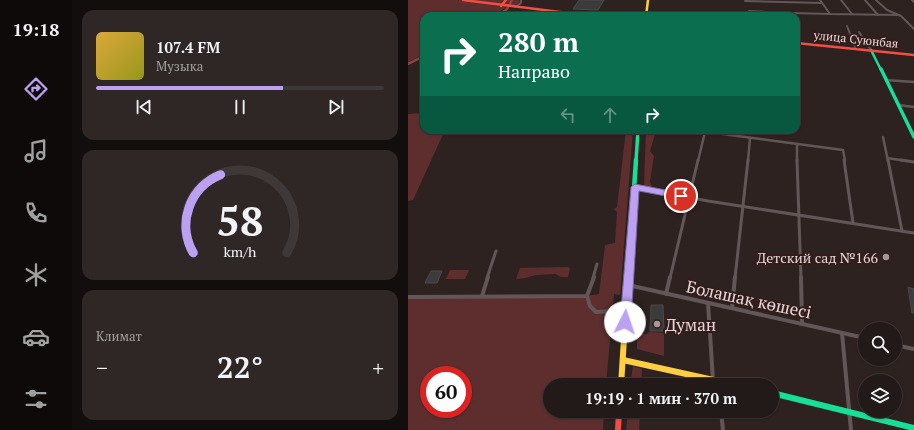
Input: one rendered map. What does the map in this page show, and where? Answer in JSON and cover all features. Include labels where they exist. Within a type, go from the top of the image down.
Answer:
[{"type":"street","points":[[463,0],[555,12]]},
{"type":"street","points":[[506,0],[508,7]]},
{"type":"street","points":[[508,7],[521,3],[521,0]]},
{"type":"street","points":[[646,12],[648,0]]},
{"type":"street","points":[[820,0],[830,14]]},
{"type":"street","points":[[842,0],[852,14]]},
{"type":"street","points":[[865,0],[878,14]]},
{"type":"street","points":[[876,0],[887,10],[900,15],[914,29]]},
{"type":"street","points":[[746,1],[822,3]]},
{"type":"street","points":[[749,11],[768,12]]},
{"type":"street","points":[[800,13],[900,15]]},
{"type":"street","points":[[909,24],[914,23]]},
{"type":"street","points":[[847,26],[856,49]]},
{"type":"street","points":[[859,32],[871,50],[897,105],[912,130],[914,138]]},
{"type":"street","name":"улица Суюнбая","points":[[800,43],[914,54]]},
{"type":"street","points":[[886,80],[914,82]]},
{"type":"street","points":[[897,105],[914,106]]},
{"type":"street","points":[[622,378],[638,134]]},
{"type":"street","points":[[666,294],[705,134]]},
{"type":"street","points":[[720,134],[843,150],[853,223]]},
{"type":"street","points":[[883,137],[902,231]]},
{"type":"street","points":[[732,308],[750,138]]},
{"type":"street","points":[[797,144],[802,324]]},
{"type":"street","points":[[887,158],[914,162]]},
{"type":"street","points":[[635,187],[689,198],[914,233]]},
{"type":"street","points":[[482,296],[496,251]]},
{"type":"street","points":[[596,264],[591,287],[587,296],[590,306],[596,312],[626,310]]},
{"type":"street","name":"Болашақ көшесі","points":[[628,285],[858,336]]},
{"type":"street","points":[[408,297],[587,296]]},
{"type":"street","points":[[708,303],[713,378]]},
{"type":"street","points":[[842,332],[851,430]]},
{"type":"street","points":[[902,346],[914,349]]},
{"type":"street","points":[[623,360],[704,378]]},
{"type":"street","points":[[779,395],[914,428]]},
{"type":"street","points":[[618,430],[619,418]]},
{"type":"street","points":[[722,418],[723,430]]},
{"type":"shaded area","points":[[408,0],[519,0],[520,2],[515,7],[507,6],[500,12],[420,12],[420,56],[408,62]]},
{"type":"shaded area","points":[[420,113],[420,134],[443,134],[413,200],[408,201],[408,114]]},
{"type":"shaded area","points":[[626,134],[633,134],[620,295],[614,294],[607,378],[543,378],[543,418],[604,418],[603,430],[408,430],[408,297],[587,296],[599,294],[605,245],[615,243],[617,212],[614,209],[617,207]]},
{"type":"shaded area","points":[[646,134],[655,134],[650,151],[654,156],[650,181],[652,188],[644,187]]},
{"type":"shaded area","points":[[568,267],[570,269],[568,277],[561,277],[555,274],[536,275],[516,279],[520,268]]},
{"type":"shaded area","points":[[450,270],[469,270],[465,279],[446,279]]},
{"type":"shaded area","points":[[649,332],[664,333],[664,356],[637,349],[637,334],[647,334]]},
{"type":"shaded area","points":[[633,366],[642,369],[641,378],[631,378]]},
{"type":"shaded area","points":[[627,418],[640,418],[639,430],[626,430]]},
{"type":"building","points":[[579,0],[604,0],[598,10],[573,9]]},
{"type":"building","points":[[431,271],[442,271],[437,283],[425,283]]},
{"type":"building","points":[[908,287],[914,289],[914,313],[912,313]]},
{"type":"building","name":"Думан","points":[[651,305],[663,305],[664,331],[650,331]]},
{"type":"waterway","points":[[503,12],[507,9],[512,0]]},
{"type":"waterway","points":[[408,64],[420,58]]},
{"type":"traffic: fast","points":[[871,50],[914,137]]},
{"type":"traffic: fast","points":[[631,233],[638,134]]},
{"type":"traffic: fast","points":[[779,395],[914,428]]},
{"type":"traffic: slow","points":[[646,12],[648,0]]},
{"type":"traffic: slow","points":[[621,378],[631,233]]},
{"type":"traffic: slow","points":[[623,360],[704,378]]},
{"type":"traffic: jam","points":[[463,0],[560,12]]},
{"type":"traffic: jam","points":[[501,6],[506,0]]},
{"type":"traffic: jam","points":[[800,43],[914,55]]},
{"type":"traffic: jam","points":[[618,430],[619,418]]},
{"type":"place","name":"Детский сад №166","points":[[886,257]]},
{"type":"place","name":"Думан","points":[[657,324]]},
{"type":"route","points":[[625,322],[635,187],[681,196]]}]
